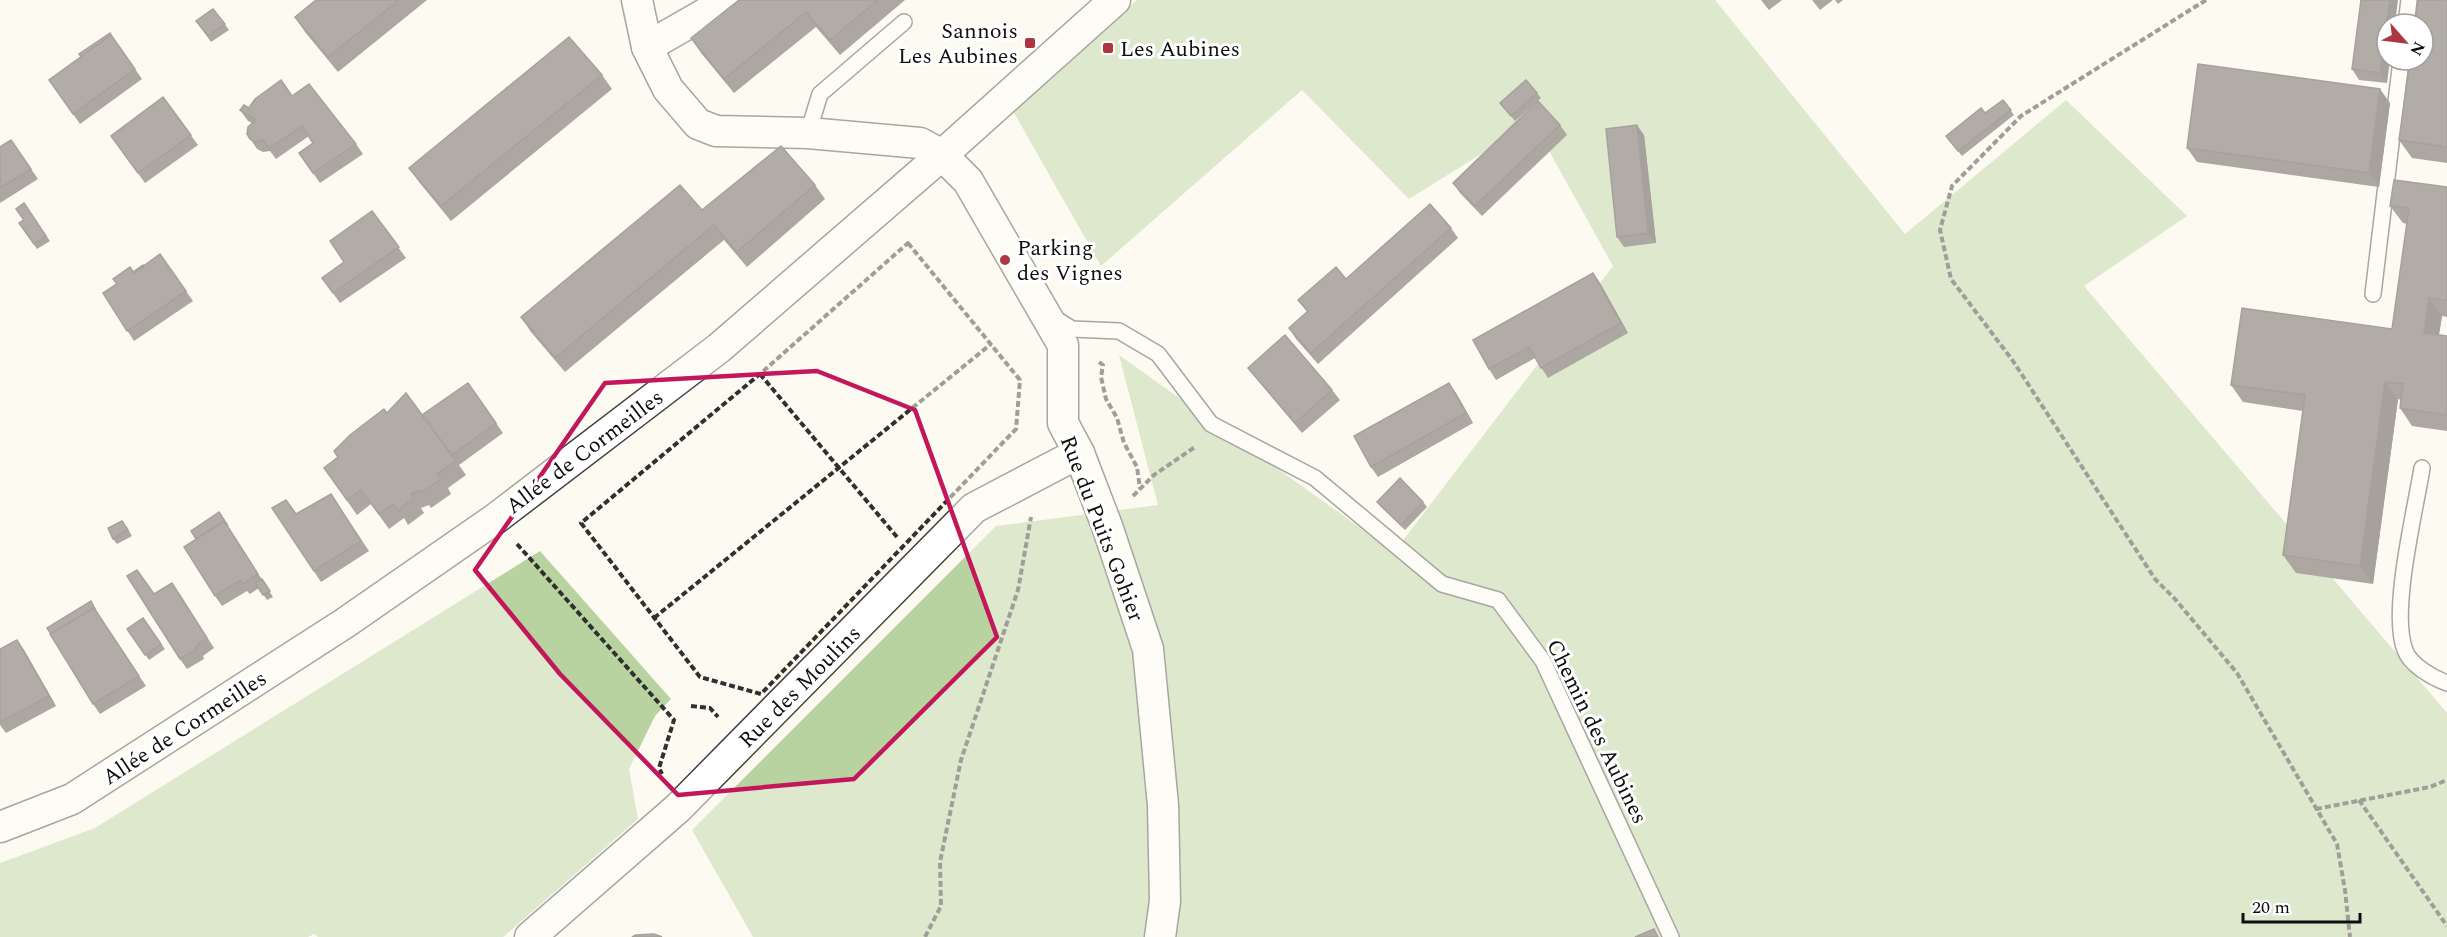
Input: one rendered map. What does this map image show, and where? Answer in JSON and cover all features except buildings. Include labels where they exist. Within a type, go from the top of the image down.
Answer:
[{"type":"street","points":[[637,0],[648,47],[668,89],[698,124],[716,131],[808,133],[920,143],[942,154]]},
{"type":"street","points":[[648,47],[729,0]]},
{"type":"street","name":"Allée de Cormeilles","points":[[0,827],[72,799],[345,622],[495,519],[719,348],[1115,0]]},
{"type":"street","name":"Rue du Puits Gohier","points":[[942,154],[968,180],[1063,345],[1063,423],[1079,453],[1106,522],[1148,649],[1163,805],[1165,901],[1160,937]]},
{"type":"street","name":"Rue des Moulins","points":[[530,937],[678,808],[974,508],[1079,453]]},
{"type":"lane","points":[[808,133],[820,94],[904,22]]},
{"type":"lane","points":[[2373,294],[2401,72]]},
{"type":"lane","name":"Chemin des Aubines","points":[[1042,308],[1072,330],[1119,332],[1158,354],[1211,424],[1315,478],[1442,584],[1498,600],[1544,661],[1671,937]]},
{"type":"lane","points":[[2422,468],[2401,597],[2401,628],[2405,652],[2429,676],[2447,683]]},
{"type":"path","points":[[2206,0],[2021,116],[1952,186],[1940,230],[1951,279],[2013,361],[2155,579],[2175,599],[2237,673],[2337,844],[2350,937]]},
{"type":"path","points":[[908,243],[991,344],[1020,380],[1016,429],[761,694],[700,678],[581,523],[760,374],[908,243]]},
{"type":"path","points":[[1088,330],[1093,356],[1103,365],[1101,377],[1106,399],[1117,418],[1124,443],[1137,467],[1140,489]]},
{"type":"path","points":[[654,618],[991,344]]},
{"type":"path","points":[[760,374],[904,546]]},
{"type":"path","points":[[1106,522],[1154,475],[1206,440],[1218,427]]},
{"type":"path","points":[[925,937],[941,906],[940,862],[961,760],[1018,590],[1027,535],[1042,473]]},
{"type":"path","points":[[495,519],[674,720],[659,768],[678,808]]},
{"type":"path","points":[[2316,809],[2430,787],[2447,780]]},
{"type":"path","points":[[2359,800],[2447,926]]},
{"type":"highlighted area","points":[[817,371],[915,410],[997,637],[854,779],[678,795],[560,674],[475,570],[605,383]]},
{"type":"green space","points":[[1137,0],[1715,0],[1905,234],[2066,100],[2187,216],[2084,286],[2447,713],[2447,937],[753,937],[692,830],[996,526],[1158,505],[1119,355],[1394,552],[1613,266],[1533,122],[1409,199],[1302,90],[1101,266],[1009,104]]},
{"type":"green space","points":[[540,551],[671,699],[655,716],[629,769],[638,819],[503,937],[318,937],[314,934],[308,937],[0,937],[0,863],[95,828]]},
{"type":"place","name":"Sannois Les Aubines","points":[[1030,43]]},
{"type":"place","name":"Les Aubines","points":[[1108,48]]},
{"type":"place","name":"Parking des Vignes","points":[[1005,260]]}]
